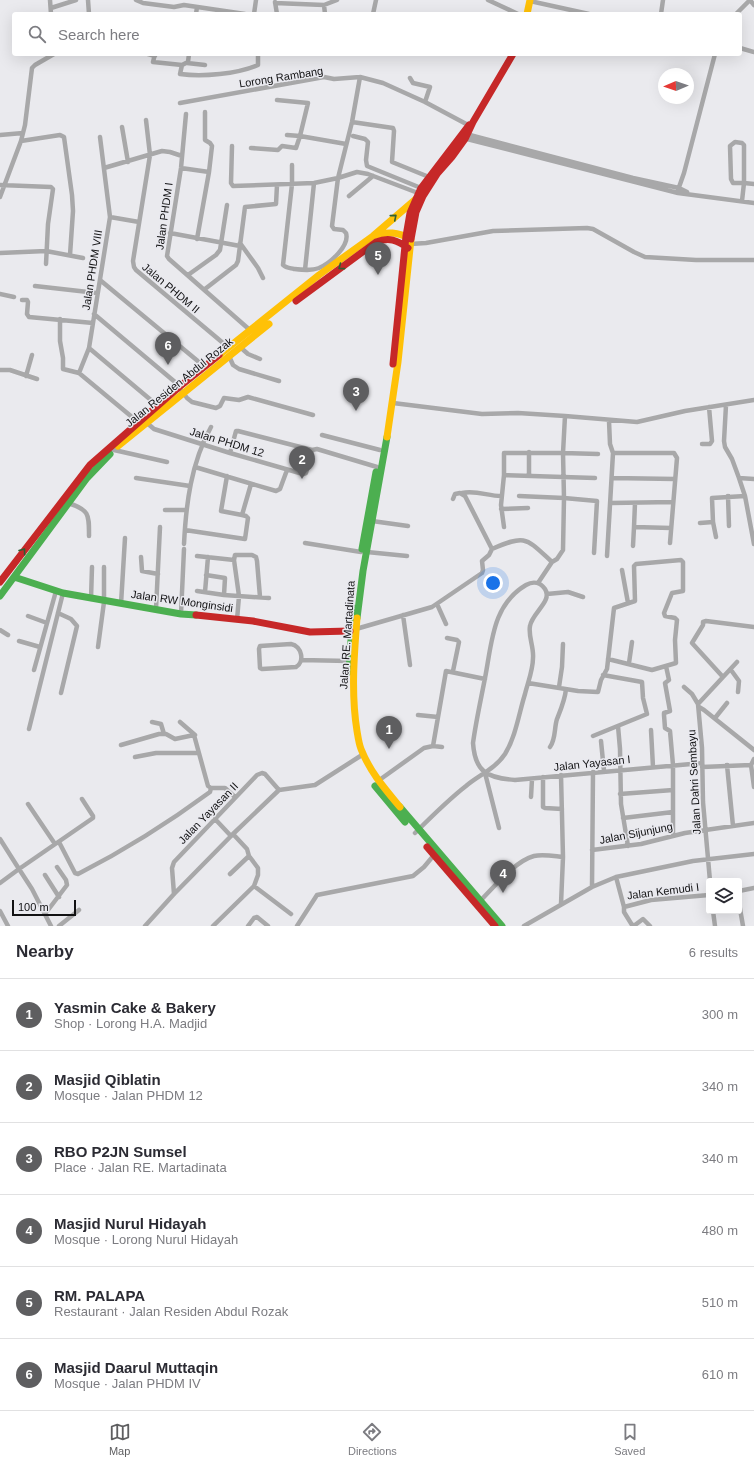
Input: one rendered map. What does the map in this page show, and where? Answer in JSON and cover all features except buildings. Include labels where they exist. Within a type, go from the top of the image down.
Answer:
[{"type":"main road","points":[[527,12],[530,0]]},
{"type":"main road","points":[[408,243],[416,212],[423,196],[437,174],[452,158],[512,56]]},
{"type":"main road","points":[[467,131],[429,177],[418,193],[408,220],[408,243],[393,403],[380,450],[369,502],[364,552],[348,661],[352,676],[352,732],[362,767],[374,785],[502,926]]},
{"type":"main road","name":"Jalan Residen Abdul Rozak","points":[[0,596],[87,478],[114,450],[147,423],[206,367],[296,294],[322,269],[373,236],[418,193]]},
{"type":"main road","points":[[373,236],[383,232],[397,232],[408,243]]},
{"type":"main road","name":"Jalan Residen Abdul Rozak","points":[[0,582],[3,573],[90,465],[138,422],[158,406],[229,356],[299,299],[372,245],[381,240],[391,238],[408,243]]},
{"type":"main road","points":[[364,552],[372,521],[398,345]]},
{"type":"main road","name":"Jalan RW Monginsidi","points":[[14,577],[60,592],[104,603],[276,625],[310,632],[353,630]]},
{"type":"main road","name":"Jalan RE. Martadinata","points":[[352,676],[353,630]]},
{"type":"main road","points":[[360,756],[417,831],[434,856],[495,926]]},
{"type":"street","points":[[50,0],[51,12]]},
{"type":"street","points":[[51,8],[76,0]]},
{"type":"street","points":[[88,0],[89,12]]},
{"type":"street","points":[[136,0],[144,3],[174,7],[182,5],[231,12]]},
{"type":"street","points":[[254,12],[256,0]]},
{"type":"street","points":[[277,12],[275,1],[324,5],[337,0]]},
{"type":"street","points":[[373,12],[376,0]]},
{"type":"street","points":[[488,0],[514,12]]},
{"type":"street","points":[[530,0],[581,12]]},
{"type":"street","points":[[661,12],[663,0]]},
{"type":"street","points":[[738,12],[750,0],[754,5]]},
{"type":"street","points":[[324,5],[325,12]]},
{"type":"street","points":[[196,12],[197,7]]},
{"type":"street","points":[[742,49],[754,52]]},
{"type":"street","points":[[0,197],[2,186],[23,133],[28,111],[32,68],[51,56]]},
{"type":"street","points":[[155,56],[153,62],[182,65],[187,63],[205,65]]},
{"type":"street","points":[[187,63],[189,56]]},
{"type":"street","points":[[182,65],[181,74],[233,72],[257,66],[259,63],[258,56]]},
{"type":"street","points":[[678,190],[713,56]]},
{"type":"street","name":"Lorong Rambang","points":[[180,103],[324,77],[334,79],[360,77],[383,83],[425,102],[467,131],[691,194],[754,203]]},
{"type":"street","points":[[292,165],[292,184],[283,265],[287,268],[305,270],[322,269],[343,248],[347,241],[346,233],[343,230],[334,229],[332,226],[338,178],[352,122],[360,77]]},
{"type":"street","points":[[410,78],[413,83],[430,87],[425,102]]},
{"type":"street","points":[[251,148],[278,150],[282,146],[296,148],[308,103],[277,100]]},
{"type":"street","points":[[197,239],[212,146],[205,140],[205,112]]},
{"type":"street","name":"Jalan PHDM I","points":[[186,114],[182,156],[167,256],[251,331]]},
{"type":"street","name":"Jalan PHDM II","points":[[146,120],[150,155],[133,261],[134,268],[230,348]]},
{"type":"street","points":[[352,122],[393,128],[392,162],[429,177]]},
{"type":"street","points":[[122,127],[128,162]]},
{"type":"street","points":[[0,135],[23,133]]},
{"type":"street","points":[[21,141],[60,135],[64,137],[73,211],[70,255]]},
{"type":"street","points":[[287,135],[346,144]]},
{"type":"street","points":[[353,136],[365,139],[368,142],[366,160],[367,166],[418,193]]},
{"type":"street","name":"Jalan PHDM VIII","points":[[79,373],[89,348],[110,217],[100,137]]},
{"type":"street","points":[[742,201],[744,183],[744,145],[742,143],[733,143],[730,146],[731,179],[733,183],[744,183],[754,184]]},
{"type":"street","points":[[232,146],[232,185],[314,183],[338,178],[355,172],[374,176],[418,193]]},
{"type":"street","points":[[104,168],[164,151],[182,156]]},
{"type":"street","points":[[180,168],[209,172]]},
{"type":"street","points":[[349,196],[374,176]]},
{"type":"street","points":[[305,270],[314,183]]},
{"type":"street","points":[[205,289],[237,263],[245,207],[276,204],[277,185]]},
{"type":"street","points":[[2,186],[53,188],[46,264]]},
{"type":"street","points":[[188,275],[216,255],[220,250],[227,205]]},
{"type":"street","points":[[110,217],[139,222]]},
{"type":"street","points":[[408,243],[426,243],[493,231],[587,228],[593,229],[634,252],[645,256],[696,260],[754,260]]},
{"type":"street","points":[[170,233],[221,243],[240,244]]},
{"type":"street","points":[[240,244],[258,268],[263,278]]},
{"type":"street","points":[[0,253],[46,251],[83,258]]},
{"type":"street","points":[[100,280],[206,367]]},
{"type":"street","points":[[36,286],[97,293]]},
{"type":"street","points":[[0,294],[14,297]]},
{"type":"street","points":[[22,300],[26,300],[28,302],[27,314],[29,317],[93,323]]},
{"type":"street","points":[[94,314],[175,382],[190,401],[216,408],[220,406],[224,398],[241,400],[248,397],[313,415]]},
{"type":"street","points":[[60,319],[60,341],[63,358],[62,368],[64,370],[79,373],[138,422]]},
{"type":"street","points":[[240,347],[248,354],[260,359]]},
{"type":"street","points":[[89,348],[158,406]]},
{"type":"street","points":[[26,376],[32,355]]},
{"type":"street","points":[[229,356],[234,365],[239,369],[279,382]]},
{"type":"street","points":[[0,370],[10,370],[37,379]]},
{"type":"street","points":[[393,403],[482,414],[518,413],[643,421],[684,411],[754,400]]},
{"type":"street","points":[[726,405],[724,444],[736,468],[744,496],[754,544]]},
{"type":"street","points":[[702,444],[710,444],[712,441],[709,407]]},
{"type":"street","points":[[538,583],[550,564],[557,559],[563,550],[563,453],[565,416]]},
{"type":"street","points":[[607,556],[613,453],[610,444],[609,420]]},
{"type":"street","name":"Jalan PHDM 12","points":[[147,423],[154,429],[303,474],[306,472],[312,450]]},
{"type":"street","points":[[181,614],[186,510],[190,486],[203,445],[211,427]]},
{"type":"street","points":[[230,453],[237,431],[312,450],[317,449],[377,466]]},
{"type":"street","points":[[322,435],[380,450]]},
{"type":"street","points":[[114,450],[167,462]]},
{"type":"street","points":[[529,452],[529,475]]},
{"type":"street","points":[[504,527],[501,509],[501,496],[504,475],[504,453],[529,452],[598,454]]},
{"type":"street","points":[[613,453],[674,453],[676,458],[670,543]]},
{"type":"street","points":[[196,467],[275,491],[279,491],[287,470]]},
{"type":"street","points":[[504,475],[595,478]]},
{"type":"street","points":[[185,530],[245,539],[248,518],[242,515],[220,511],[227,476]]},
{"type":"street","points":[[136,478],[190,486]]},
{"type":"street","points":[[612,478],[675,479]]},
{"type":"street","points":[[739,478],[754,479]]},
{"type":"street","points":[[242,515],[251,484]]},
{"type":"street","points":[[453,499],[455,494],[475,492],[492,496],[501,496]]},
{"type":"street","points":[[462,493],[492,549]]},
{"type":"street","points":[[519,496],[597,501],[594,554]]},
{"type":"street","points":[[728,496],[729,526]]},
{"type":"street","points":[[716,537],[713,522],[712,498],[744,496]]},
{"type":"street","points":[[611,502],[673,502]]},
{"type":"street","points":[[68,503],[82,508],[87,512],[89,519],[89,536]]},
{"type":"street","points":[[633,546],[635,503]]},
{"type":"street","points":[[501,509],[528,508]]},
{"type":"street","points":[[165,510],[186,510]]},
{"type":"street","points":[[372,521],[408,526]]},
{"type":"street","points":[[700,523],[713,522]]},
{"type":"street","points":[[156,609],[160,527]]},
{"type":"street","points":[[634,527],[672,528]]},
{"type":"street","points":[[121,604],[125,538]]},
{"type":"street","points":[[353,630],[428,609],[437,604],[482,573],[482,561],[488,556],[492,549],[506,543],[524,540],[530,542],[550,564]]},
{"type":"street","points":[[305,543],[364,552],[407,556]]},
{"type":"street","points":[[237,620],[239,596],[234,556],[252,555],[256,557],[258,561],[260,597]]},
{"type":"street","points":[[197,556],[234,560]]},
{"type":"street","points":[[141,557],[141,571],[158,574]]},
{"type":"street","points":[[205,592],[208,557]]},
{"type":"street","points":[[528,682],[559,688],[597,692],[603,674],[606,670],[614,608],[635,602],[636,600],[634,565],[659,561],[682,560],[683,591],[672,593],[664,613],[665,616],[675,618],[677,620],[675,640],[676,662],[652,670],[608,659]]},
{"type":"street","points":[[91,599],[92,566]]},
{"type":"street","points":[[98,647],[104,603],[104,566]]},
{"type":"street","points":[[622,570],[628,603]]},
{"type":"street","points":[[206,575],[225,578],[224,595]]},
{"type":"street","points":[[417,831],[464,787],[485,773],[500,761],[509,747],[528,682],[533,659],[530,624],[545,601],[547,594],[544,588],[538,583],[530,583],[521,588],[510,599],[502,610],[493,630],[473,743],[475,759],[485,773],[499,828]]},
{"type":"street","points":[[197,591],[224,595],[269,598]]},
{"type":"street","points":[[29,729],[58,613],[60,592]]},
{"type":"street","points":[[34,670],[47,623],[60,592]]},
{"type":"street","points":[[547,594],[568,592],[583,597]]},
{"type":"street","points":[[437,604],[446,624]]},
{"type":"street","points":[[58,613],[71,619],[77,626],[61,693]]},
{"type":"street","points":[[403,615],[410,665]]},
{"type":"street","points":[[28,616],[47,623]]},
{"type":"street","points":[[723,677],[692,643],[705,621],[754,627]]},
{"type":"street","points":[[0,630],[8,635]]},
{"type":"street","points":[[447,638],[457,640],[458,642],[453,671]]},
{"type":"street","points":[[19,641],[40,647]]},
{"type":"street","points":[[628,663],[632,642]]},
{"type":"street","points":[[559,688],[563,644]]},
{"type":"street","points":[[263,645],[296,645],[299,648],[301,660],[299,665],[296,667],[262,669],[260,666],[259,648],[263,645]]},
{"type":"street","points":[[301,660],[348,661]]},
{"type":"street","points":[[698,706],[737,662]]},
{"type":"street","points":[[666,666],[669,680],[665,684],[670,711],[664,715],[665,728],[670,731],[673,765],[673,836]]},
{"type":"street","points":[[731,670],[739,681],[738,692]]},
{"type":"street","points":[[433,746],[446,671],[453,671],[485,679]]},
{"type":"street","points":[[593,736],[647,715],[642,698],[642,683],[640,681],[603,674]]},
{"type":"street","points":[[684,687],[692,694],[698,706],[754,750]]},
{"type":"street","points":[[550,747],[553,742],[566,689]]},
{"type":"street","points":[[715,718],[727,702]]},
{"type":"street","name":"Jalan Dahri Sembayu","points":[[698,706],[703,802],[710,878]]},
{"type":"street","points":[[418,715],[438,717]]},
{"type":"street","points":[[152,722],[161,724],[164,734]]},
{"type":"street","points":[[180,722],[194,735],[207,785],[211,788],[225,788],[235,797]]},
{"type":"street","points":[[618,726],[620,736],[620,794],[628,846]]},
{"type":"street","points":[[651,730],[653,766]]},
{"type":"street","points":[[121,745],[164,734],[175,739],[194,735]]},
{"type":"street","points":[[601,741],[604,771]]},
{"type":"street","points":[[378,781],[424,748],[433,746],[442,747]]},
{"type":"street","points":[[134,757],[153,754],[199,753]]},
{"type":"street","points":[[146,926],[174,894],[279,790],[315,786],[360,756]]},
{"type":"street","points":[[754,759],[751,765],[754,787]]},
{"type":"street","name":"Jalan Yayasan I","points":[[485,773],[497,778],[510,780],[653,766],[751,765]]},
{"type":"street","points":[[727,766],[733,826]]},
{"type":"street","points":[[592,886],[593,772]]},
{"type":"street","name":"Jalan Yayasan II","points":[[174,894],[172,868],[174,863],[256,775],[262,773],[266,775],[279,790]]},
{"type":"street","points":[[561,775],[563,857],[561,904]]},
{"type":"street","points":[[542,777],[543,807],[562,808]]},
{"type":"street","points":[[531,797],[532,779]]},
{"type":"street","points":[[28,804],[57,843],[75,873],[78,874],[155,831],[210,792],[211,788]]},
{"type":"street","points":[[620,794],[673,790]]},
{"type":"street","points":[[0,883],[93,818],[82,799]]},
{"type":"street","points":[[623,818],[673,812]]},
{"type":"street","points":[[213,926],[254,886],[259,870],[247,850],[215,819]]},
{"type":"street","name":"Jalan Sijunjung","points":[[592,850],[628,846],[705,830],[754,823]]},
{"type":"street","points":[[0,839],[32,889],[51,926]]},
{"type":"street","points":[[524,926],[592,886],[616,877],[708,859],[754,854]]},
{"type":"street","points":[[230,874],[250,856]]},
{"type":"street","points":[[297,926],[316,896],[413,876],[420,871],[434,856]]},
{"type":"street","points":[[480,900],[512,870],[528,858],[539,856],[563,857]]},
{"type":"street","points":[[45,914],[59,897],[67,884],[57,867]]},
{"type":"street","points":[[45,875],[59,897]]},
{"type":"street","name":"Jalan Kemudi I","points":[[616,877],[624,906],[656,899],[706,895]]},
{"type":"street","points":[[254,886],[291,914]]},
{"type":"street","points":[[742,890],[754,888]]},
{"type":"street","points":[[624,906],[624,912],[632,925],[635,925],[643,919],[650,926]]},
{"type":"street","points":[[59,926],[79,910]]},
{"type":"street","points":[[0,911],[8,926]]},
{"type":"street","points":[[713,914],[715,926]]},
{"type":"street","points":[[741,914],[743,926]]},
{"type":"street","points":[[248,926],[257,917],[268,926]]},
{"type":"traffic: fast","points":[[357,618],[363,571],[387,437]]},
{"type":"traffic: fast","points":[[0,596],[87,478],[110,454]]},
{"type":"traffic: fast","points":[[362,549],[376,472]]},
{"type":"traffic: fast","points":[[14,577],[63,593],[181,614],[196,615]]},
{"type":"traffic: fast","points":[[349,672],[353,608]]},
{"type":"traffic: fast","points":[[375,786],[405,822]]},
{"type":"traffic: fast","points":[[400,807],[502,926]]},
{"type":"traffic: slow","points":[[527,12],[530,0]]},
{"type":"traffic: slow","points":[[219,355],[319,275],[373,236],[416,199]]},
{"type":"traffic: slow","points":[[373,236],[383,233],[392,233],[411,239],[398,362],[387,437]]},
{"type":"traffic: slow","points":[[118,446],[269,324]]},
{"type":"traffic: slow","points":[[357,618],[354,661],[354,703],[359,743],[373,773],[400,807]]},
{"type":"traffic: jam","points":[[411,239],[416,212],[423,196],[437,174],[465,139],[473,122],[512,56]]},
{"type":"traffic: jam","points":[[406,236],[410,213],[421,188],[469,125]]},
{"type":"traffic: jam","points":[[393,364],[406,236]]},
{"type":"traffic: jam","points":[[296,301],[376,242],[393,240],[408,248]]},
{"type":"traffic: jam","points":[[0,582],[90,465],[179,387],[219,355]]},
{"type":"traffic: jam","points":[[196,615],[253,621],[310,632],[350,631]]},
{"type":"traffic: jam","points":[[427,847],[495,926]]},
{"type":"place","name":"RM. PALAPA","points":[[378,275]]},
{"type":"place","name":"Masjid Daarul Muttaqin","points":[[168,365]]},
{"type":"place","name":"RBO P2JN Sumsel","points":[[356,411]]},
{"type":"place","name":"Masjid Qiblatin","points":[[302,479]]},
{"type":"place","name":"Yasmin Cake & Bakery","points":[[389,749]]},
{"type":"place","name":"Masjid Nurul Hidayah","points":[[503,893]]}]
